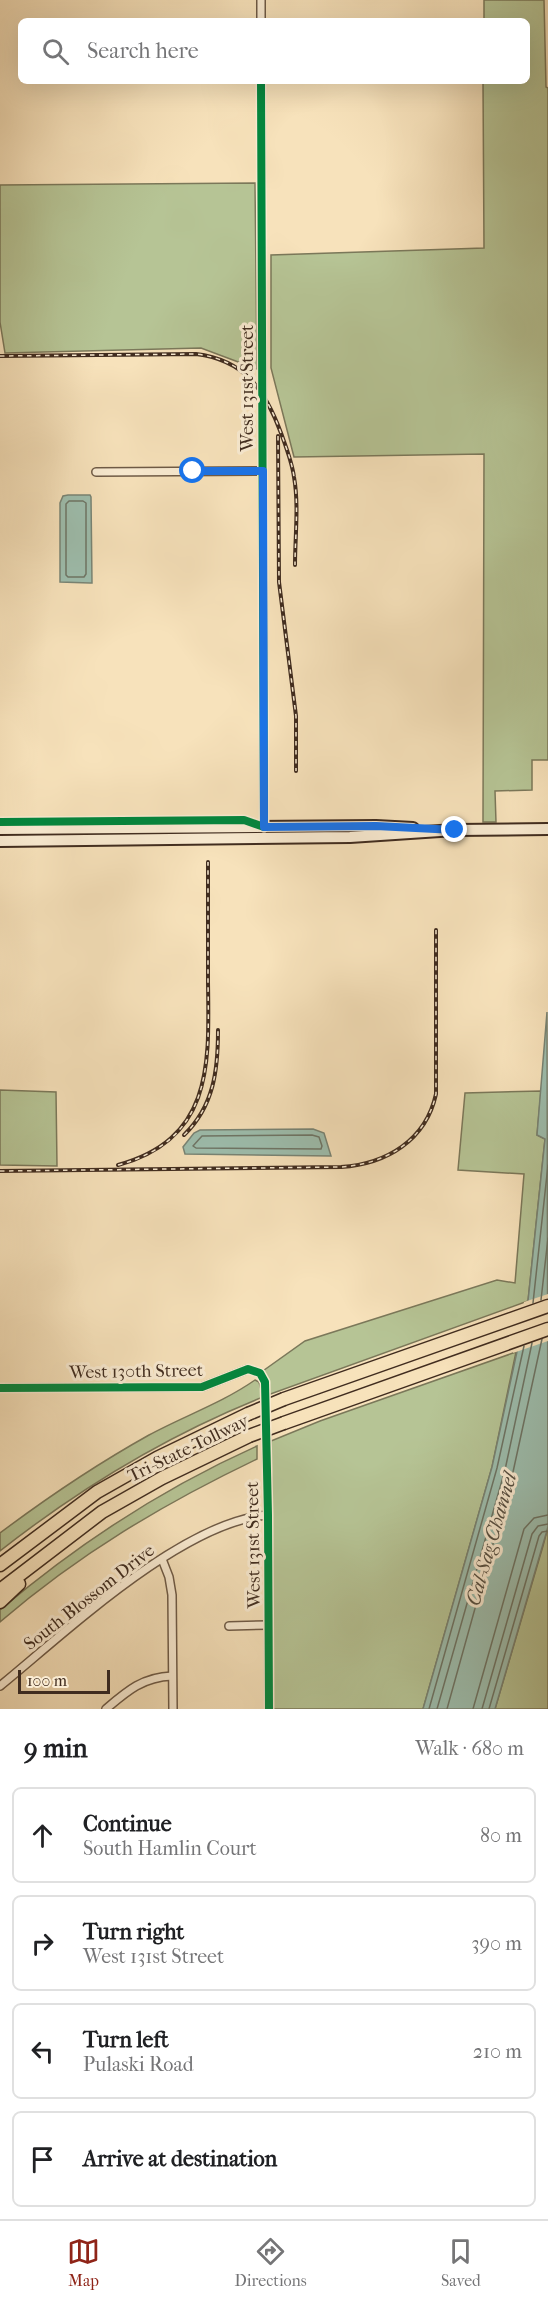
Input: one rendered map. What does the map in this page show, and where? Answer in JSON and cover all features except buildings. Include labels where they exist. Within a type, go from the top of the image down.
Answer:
[{"type":"highway","name":"Tri-State Tollway","points":[[0,1565],[97,1492],[157,1458],[248,1414],[284,1399],[548,1306]]},
{"type":"highway","name":"Tri-State Tollway","points":[[0,1590],[102,1512],[162,1478],[249,1436],[548,1329]]},
{"type":"highway","points":[[0,1602],[61,1544]]},
{"type":"main road","points":[[0,829],[264,832],[375,837],[455,830],[548,829]]},
{"type":"main road","points":[[0,841],[264,832]]},
{"type":"street","points":[[261,0],[261,18]]},
{"type":"street","name":"West 131st Street","points":[[261,84],[264,832]]},
{"type":"street","points":[[96,472],[263,471]]},
{"type":"street","name":"West 130th Street","points":[[0,1388],[202,1388],[248,1369],[260,1372],[265,1382]]},
{"type":"street","name":"West 131st Street","points":[[265,1382],[269,1709]]},
{"type":"street","name":"South Blossom Drive","points":[[0,1686],[111,1595],[162,1559],[224,1525],[249,1517],[268,1515]]},
{"type":"street","points":[[162,1559],[169,1577],[172,1595],[173,1709]]},
{"type":"street","points":[[229,1626],[268,1625]]},
{"type":"street","points":[[106,1709],[134,1685],[160,1676],[172,1676]]},
{"type":"green space","points":[[484,0],[544,0],[546,87],[548,88],[548,760],[532,760],[532,790],[495,791],[496,822],[483,822],[484,454],[294,457],[271,368],[271,255],[484,248],[483,84],[530,84],[530,18],[484,18]]},
{"type":"green space","points":[[255,183],[257,369],[201,348],[5,353],[0,322],[0,185]]},
{"type":"green space","points":[[0,1090],[56,1092],[57,1166],[0,1165]]},
{"type":"green space","points":[[541,1091],[537,1135],[545,1139],[528,1301],[265,1396],[260,1373],[305,1341],[497,1280],[515,1283],[524,1174],[458,1170],[465,1093]]},
{"type":"green space","points":[[516,1352],[492,1467],[423,1709],[273,1709],[271,1441],[320,1421]]},
{"type":"green space","points":[[255,1380],[259,1382],[263,1397],[193,1428],[126,1465],[61,1506],[0,1551],[0,1533],[73,1481],[149,1435]]},
{"type":"green space","points":[[257,1446],[257,1459],[155,1512],[91,1552],[0,1622],[0,1610],[91,1540],[188,1480]]},
{"type":"green space","points":[[548,1527],[548,1709],[495,1709],[543,1546]]},
{"type":"water","points":[[90,495],[91,497],[92,583],[60,582],[60,503],[63,496]]},
{"type":"water","name":"Cal-Sag Channel","points":[[547,1012],[548,1527],[495,1709],[423,1709],[492,1467],[528,1301],[545,1139],[537,1135]]},
{"type":"water","points":[[313,1129],[324,1133],[331,1156],[185,1154],[183,1147],[194,1133],[200,1130]]},
{"type":"pier","points":[[548,1294],[548,1341],[513,1353],[524,1302]]},
{"type":"railway","points":[[0,356],[196,354],[213,357],[240,370],[251,380],[268,403],[290,460],[296,499],[295,565]]},
{"type":"railway","points":[[278,436],[279,582],[296,716],[296,771]]},
{"type":"railway","points":[[118,1165],[149,1153],[173,1137],[189,1117],[199,1094],[208,1041],[208,862]]},
{"type":"railway","points":[[0,1171],[341,1167],[358,1165],[389,1155],[414,1137],[431,1110],[436,1094],[436,930]]},
{"type":"railway","points":[[184,1135],[194,1124],[208,1100],[215,1073],[218,1030]]},
{"type":"cycle path","points":[[0,822],[244,820],[264,827],[261,84]]},
{"type":"cycle path","points":[[0,1388],[202,1387],[248,1369],[260,1373],[265,1382],[269,1709]]},
{"type":"route","points":[[193,471],[263,471],[264,827],[376,826],[455,830]]}]
